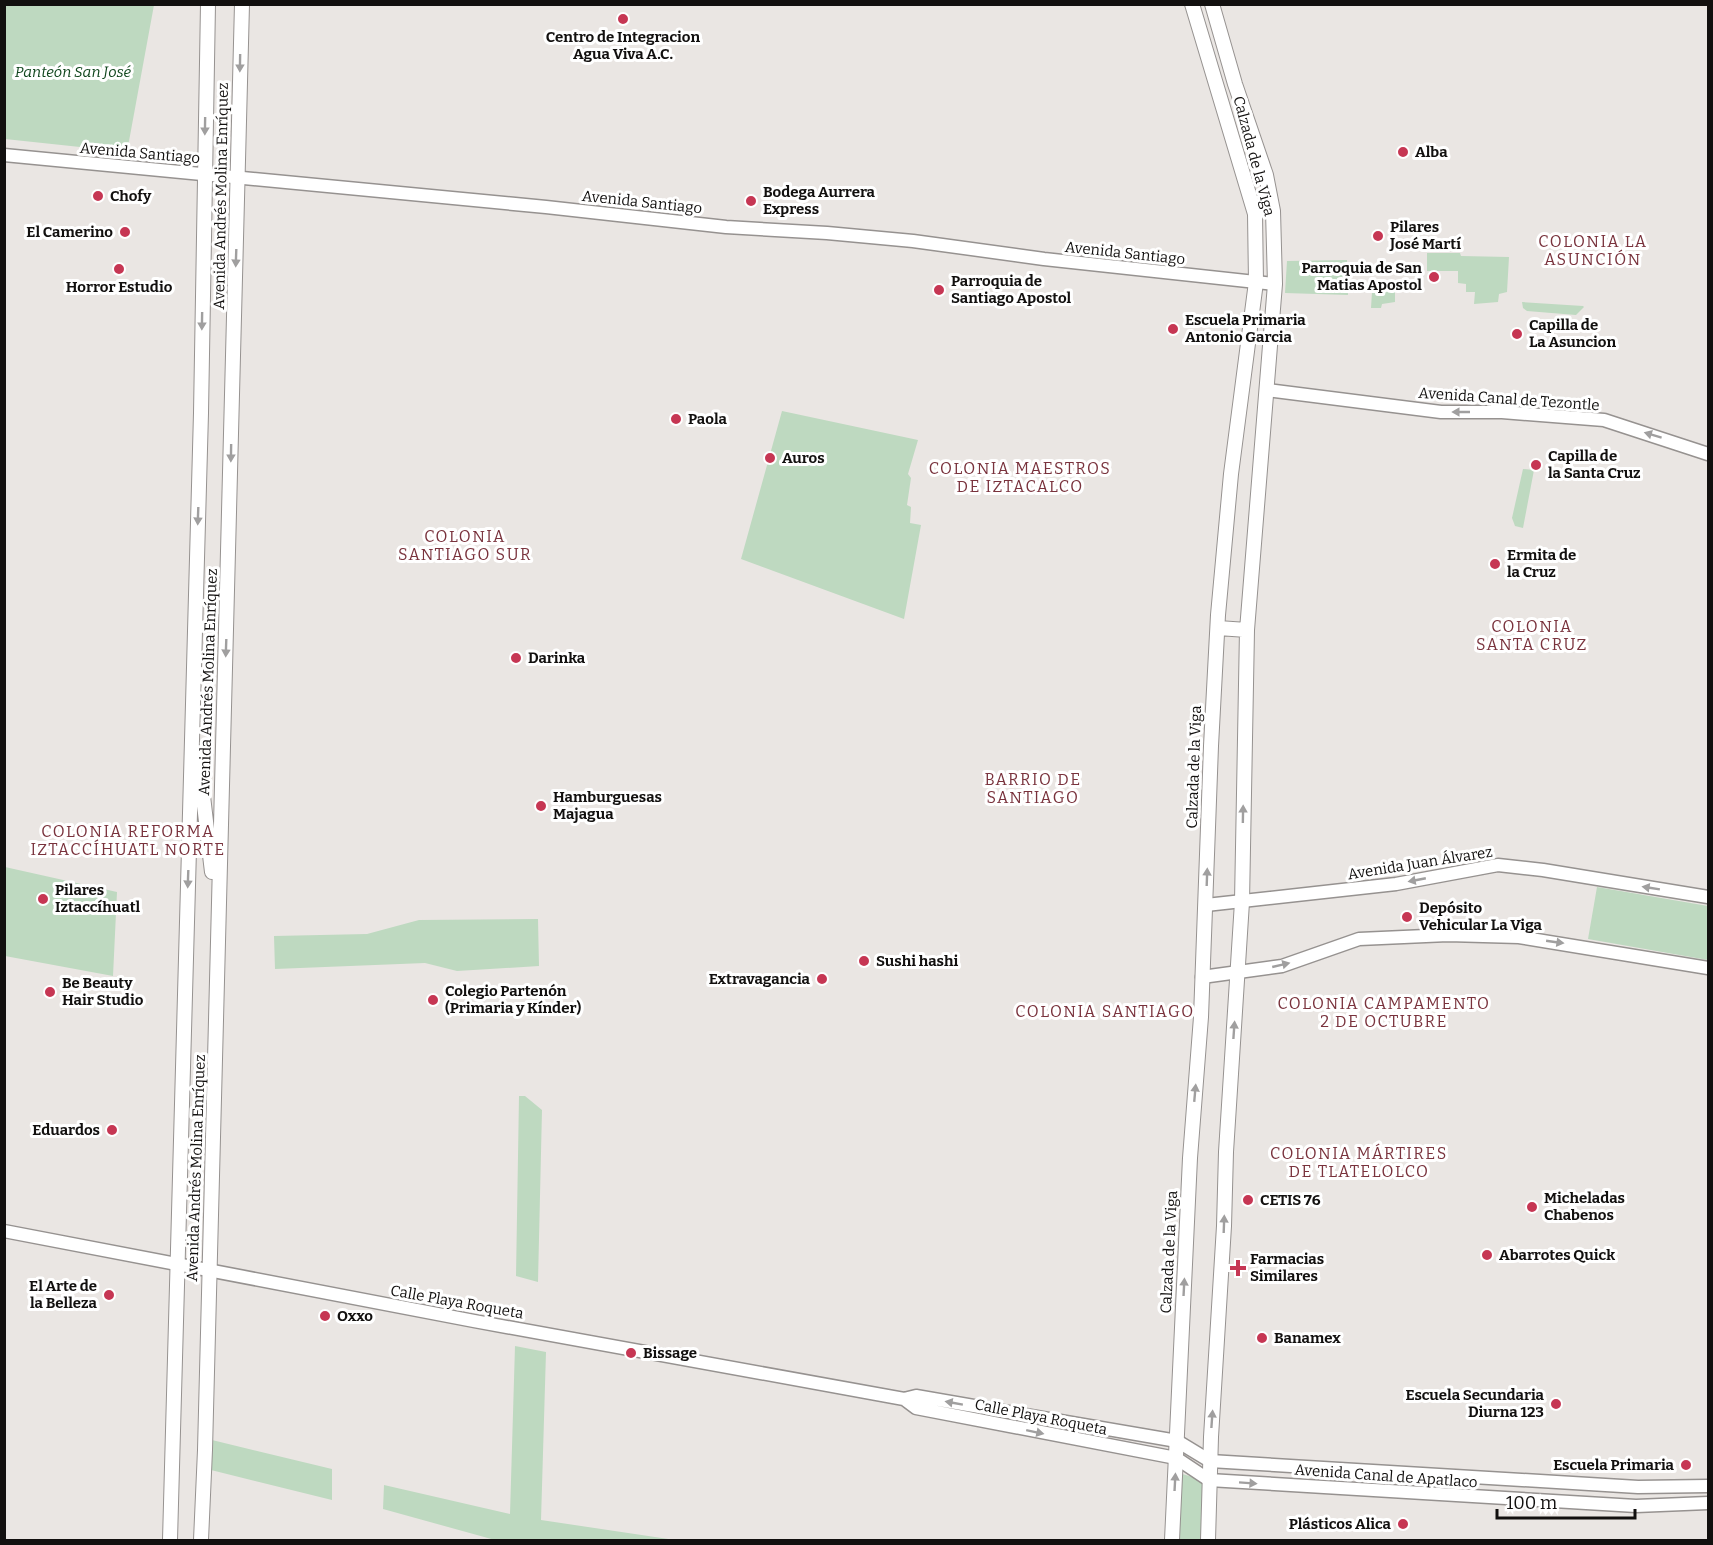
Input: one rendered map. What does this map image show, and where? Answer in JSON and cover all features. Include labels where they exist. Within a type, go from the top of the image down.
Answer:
[{"type":"main road","name":"Avenida Andrés Molina Enríquez","points":[[170,1540],[201,413],[208,4]]},
{"type":"main road","name":"Avenida Andrés Molina Enríquez","points":[[201,1540],[242,4]]},
{"type":"main road","name":"Calzada de la Viga","points":[[1172,1540],[1190,1158],[1206,905],[1211,746],[1218,628],[1231,474],[1256,282],[1255,214],[1192,4]]},
{"type":"main road","name":"Calzada de la Viga","points":[[1208,1540],[1209,1480],[1224,1226],[1226,1141],[1242,902],[1247,630],[1275,284],[1272,211],[1266,175],[1235,84],[1212,4]]},
{"type":"main road","points":[[1218,88],[1235,84]]},
{"type":"main road","points":[[1218,628],[1247,630]]},
{"type":"main road","points":[[193,708],[218,921]]},
{"type":"street","name":"Avenida Santiago","points":[[4,155],[546,207],[726,227],[922,242],[1044,259],[1275,284]]},
{"type":"street","name":"Avenida Canal de Tezontle","points":[[1267,390],[1441,412],[1502,412],[1604,420],[1708,454]]},
{"type":"street","name":"Avenida Juan Álvarez","points":[[1206,905],[1396,884],[1498,865],[1543,870],[1708,897]]},
{"type":"street","points":[[1202,977],[1282,966],[1359,939],[1448,935],[1519,937],[1708,968]]},
{"type":"street","name":"Calle Playa Roqueta","points":[[4,1231],[474,1321],[904,1399],[916,1396],[1177,1441]]},
{"type":"street","name":"Calle Playa Roqueta","points":[[904,1399],[916,1408],[1176,1458]]},
{"type":"street","name":"Avenida Canal de Apatlaco","points":[[1177,1441],[1210,1461],[1638,1487],[1708,1486]]},
{"type":"street","points":[[1176,1458],[1209,1480]]},
{"type":"street","name":"Avenida Canal de Apatlaco","points":[[1209,1480],[1636,1506],[1708,1503]]},
{"type":"green space","name":"Panteón San José","points":[[5,4],[154,5],[127,152],[5,139]]},
{"type":"green space","points":[[1427,253],[1509,257],[1507,292],[1499,294],[1498,302],[1474,304],[1475,292],[1466,292],[1466,284],[1458,283],[1458,271],[1427,271]]},
{"type":"green space","points":[[1347,260],[1348,295],[1285,293],[1287,261]]},
{"type":"green space","points":[[1395,291],[1395,302],[1382,304],[1381,308],[1371,308],[1372,292]]},
{"type":"green space","points":[[1522,302],[1584,307],[1576,315],[1527,311],[1523,308]]},
{"type":"green space","points":[[782,411],[918,440],[908,474],[911,478],[907,505],[911,507],[910,523],[921,525],[904,619],[741,559]]},
{"type":"green space","points":[[1523,469],[1534,470],[1523,528],[1515,526],[1512,518]]},
{"type":"green space","points":[[5,867],[117,892],[113,976],[5,956]]},
{"type":"green space","points":[[1597,887],[1708,906],[1708,960],[1588,939]]},
{"type":"green space","points":[[538,919],[539,966],[457,971],[425,963],[275,969],[274,936],[367,934],[419,920]]},
{"type":"green space","points":[[519,1096],[525,1096],[542,1110],[538,1282],[516,1276]]},
{"type":"green space","points":[[515,1346],[546,1352],[541,1520],[675,1540],[495,1540],[383,1509],[384,1485],[510,1514]]},
{"type":"green space","points":[[212,1440],[332,1469],[332,1500],[211,1470]]},
{"type":"green space","points":[[1179,1473],[1206,1481],[1204,1540],[1175,1540]]},
{"type":"place","name":"Centro de Integracion Agua Viva A.C.","points":[[623,19]]},
{"type":"place","name":"Alba","points":[[1403,152]]},
{"type":"place","name":"Chofy","points":[[98,196]]},
{"type":"place","name":"Bodega Aurrera Express","points":[[751,201]]},
{"type":"place","name":"El Camerino","points":[[125,232]]},
{"type":"place","name":"Pilares José Martí","points":[[1378,236]]},
{"type":"place","name":"Horror Estudio","points":[[119,269]]},
{"type":"place","name":"Parroquia de San Matias Apostol","points":[[1434,277]]},
{"type":"place","name":"Parroquia de Santiago Apostol","points":[[939,290]]},
{"type":"place","name":"Escuela Primaria Antonio Garcia","points":[[1173,329]]},
{"type":"place","name":"Capilla de La Asuncion","points":[[1517,334]]},
{"type":"place","name":"Paola","points":[[676,419]]},
{"type":"place","name":"Auros","points":[[770,458]]},
{"type":"place","name":"Capilla de la Santa Cruz","points":[[1536,465]]},
{"type":"place","name":"Ermita de la Cruz","points":[[1495,564]]},
{"type":"place","name":"Darinka","points":[[516,658]]},
{"type":"place","name":"Hamburguesas Majagua","points":[[541,806]]},
{"type":"place","name":"Pilares Iztaccíhuatl","points":[[43,899]]},
{"type":"place","name":"Depósito Vehicular La Viga","points":[[1407,917]]},
{"type":"place","name":"Sushi hashi","points":[[864,961]]},
{"type":"place","name":"Extravagancia","points":[[822,979]]},
{"type":"place","name":"Be Beauty Hair Studio","points":[[50,992]]},
{"type":"place","name":"Colegio Partenón (Primaria y Kínder)","points":[[433,1000]]},
{"type":"place","name":"Eduardos","points":[[112,1130]]},
{"type":"place","name":"CETIS 76","points":[[1248,1200]]},
{"type":"place","name":"Micheladas Chabenos","points":[[1532,1207]]},
{"type":"place","name":"Abarrotes Quick","points":[[1487,1255]]},
{"type":"place","name":"Farmacias Similares","points":[[1238,1268]]},
{"type":"place","name":"El Arte de la Belleza","points":[[109,1295]]},
{"type":"place","name":"Oxxo","points":[[325,1316]]},
{"type":"place","name":"Banamex","points":[[1262,1338]]},
{"type":"place","name":"Bissage","points":[[631,1353]]},
{"type":"place","name":"Escuela Secundaria Diurna 123","points":[[1556,1404]]},
{"type":"place","name":"Escuela Primaria","points":[[1686,1465]]},
{"type":"place","name":"Plásticos Alica","points":[[1403,1524]]},
{"type":"district","name":"COLONIA LA ASUNCIÓN","points":[[1593,250]]},
{"type":"district","name":"COLONIA MAESTROS DE IZTACALCO","points":[[1020,477]]},
{"type":"district","name":"COLONIA SANTIAGO SUR","points":[[465,545]]},
{"type":"district","name":"COLONIA SANTA CRUZ","points":[[1532,635]]},
{"type":"district","name":"BARRIO DE SANTIAGO","points":[[1033,788]]},
{"type":"district","name":"COLONIA REFORMA IZTACCÍHUATL NORTE","points":[[128,840]]},
{"type":"district","name":"COLONIA SANTIAGO","points":[[1105,1011]]},
{"type":"district","name":"COLONIA CAMPAMENTO 2 DE OCTUBRE","points":[[1384,1012]]},
{"type":"district","name":"COLONIA MÁRTIRES DE TLATELOLCO","points":[[1359,1162]]}]
